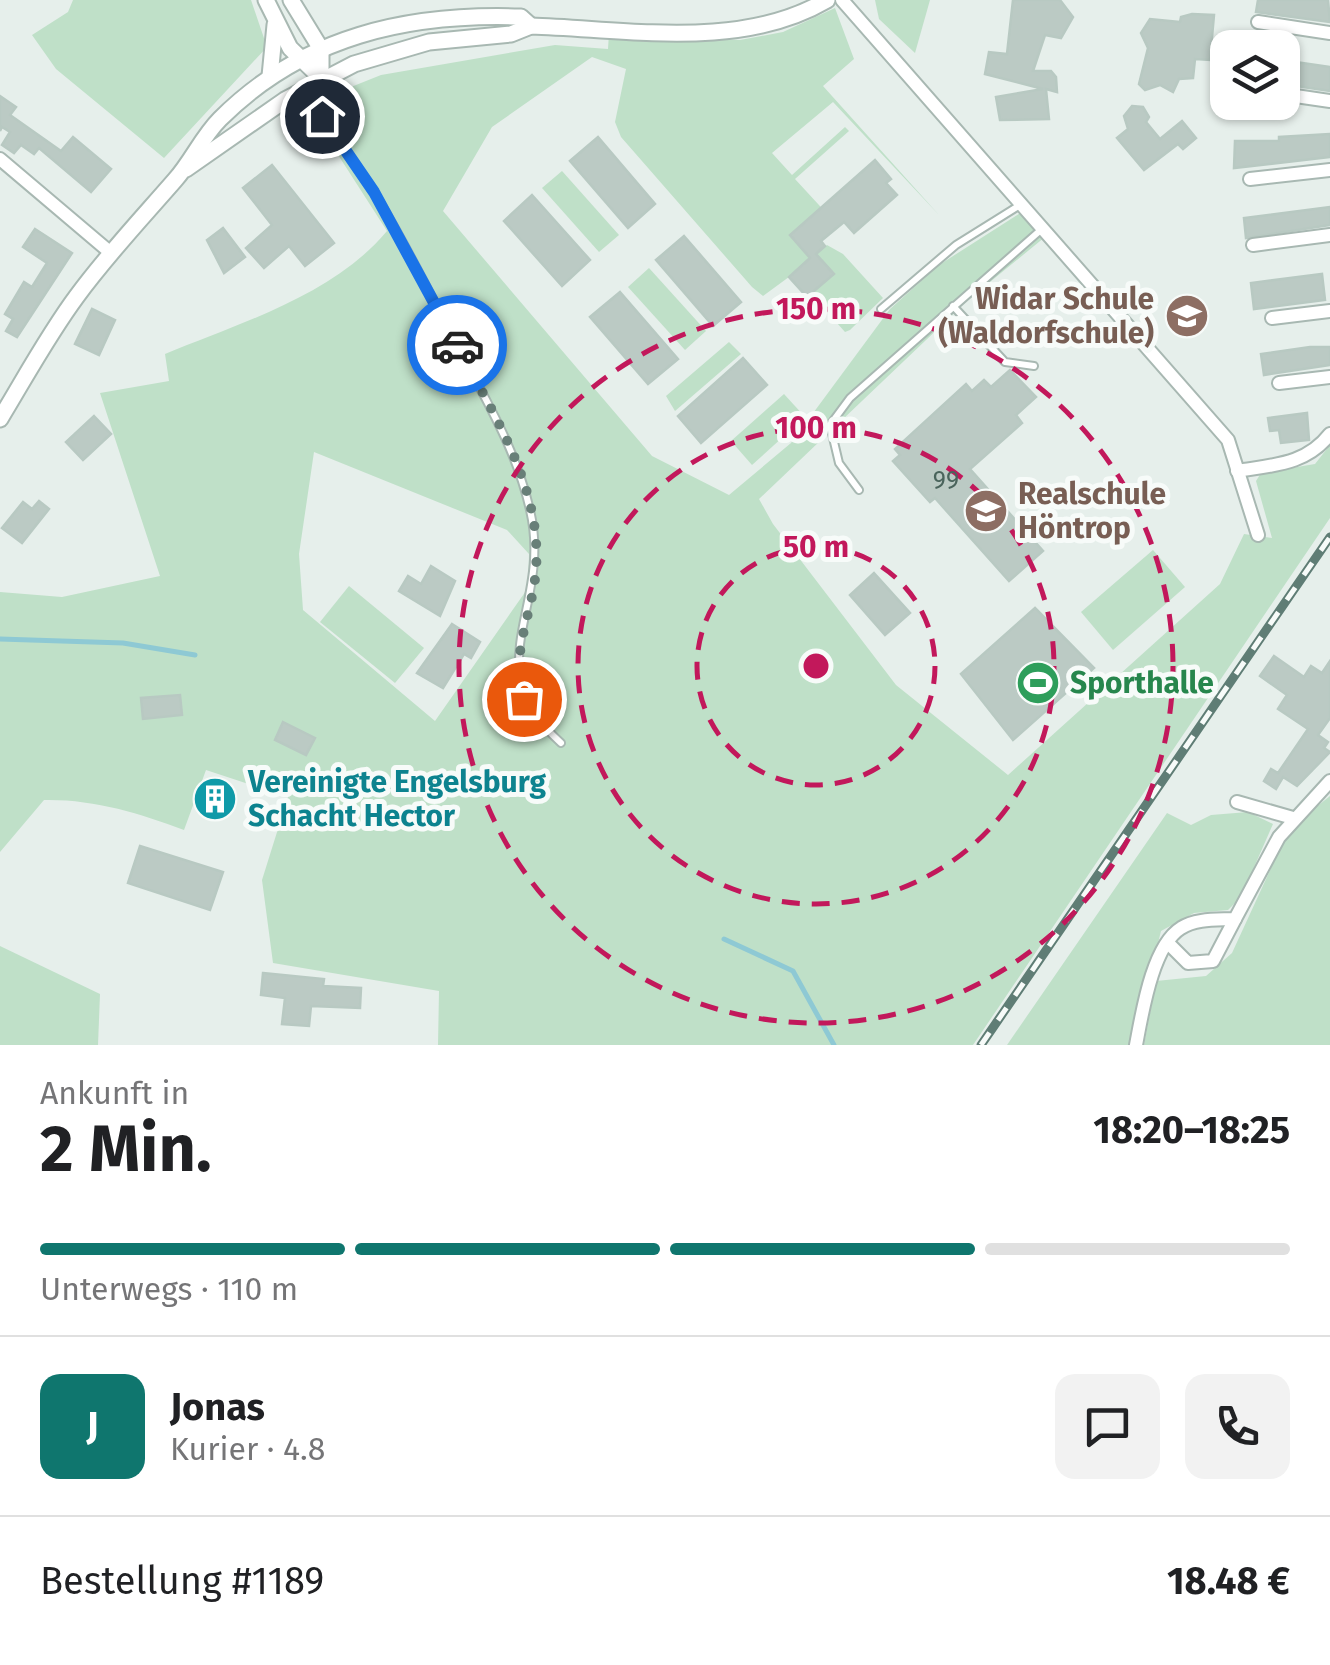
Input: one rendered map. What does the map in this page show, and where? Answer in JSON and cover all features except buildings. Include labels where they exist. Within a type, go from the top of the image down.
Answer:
[{"type":"street","points":[[266,0],[298,60],[322,78]]},
{"type":"street","points":[[291,0],[321,49],[322,78]]},
{"type":"street","points":[[182,172],[322,78],[429,42],[511,34],[531,26],[741,31],[782,22],[827,0]]},
{"type":"street","points":[[842,0],[1228,440],[1258,535]]},
{"type":"street","points":[[0,419],[70,306],[111,253],[182,172],[220,120],[270,76],[321,49],[382,26],[459,14],[521,16],[531,26]]},
{"type":"street","points":[[270,76],[275,21]]},
{"type":"street","points":[[1258,22],[1330,33]]},
{"type":"street","points":[[1300,97],[1330,101]]},
{"type":"street","points":[[0,159],[111,253]]},
{"type":"street","points":[[1250,179],[1330,170]]},
{"type":"street","points":[[1253,245],[1330,235]]},
{"type":"street","points":[[1272,318],[1330,311]]},
{"type":"street","points":[[1279,383],[1330,376]]},
{"type":"street","points":[[1236,471],[1299,460],[1318,449],[1330,434]]},
{"type":"street","points":[[1168,943],[1188,963],[1213,961],[1293,818],[1330,781]]},
{"type":"street","points":[[1237,802],[1293,818]]},
{"type":"street","points":[[1136,1045],[1146,995],[1168,943],[1180,928],[1192,923],[1236,919]]},
{"type":"lane","points":[[306,88],[374,192],[514,456],[531,515],[537,565],[520,640],[519,680],[532,713],[562,744]]},
{"type":"lane","points":[[882,309],[956,245],[1023,204]]},
{"type":"lane","points":[[859,490],[839,463],[830,426],[850,398],[1044,227]]},
{"type":"lane","points":[[953,306],[1005,362],[1034,366]]},
{"type":"green space","points":[[73,0],[251,0],[267,47],[164,158],[56,69],[32,35],[68,12]]},
{"type":"green space","points":[[875,0],[930,0],[915,53],[879,19]]},
{"type":"green space","points":[[835,8],[854,59],[823,86],[939,215],[833,102],[772,153],[792,175],[845,127],[849,131],[795,179],[830,217],[810,258],[827,245],[843,254],[883,298],[850,330],[845,332],[793,274],[763,296],[752,287],[621,137],[615,122],[626,69],[592,57],[492,127],[443,211],[652,456],[729,495],[791,443],[890,309],[939,265],[1022,212],[1045,237],[968,300],[759,499],[773,524],[896,685],[1008,775],[1220,584],[1244,534],[1272,538],[1256,481],[1261,473],[1315,464],[1330,445],[1330,518],[973,1045],[438,1045],[439,991],[273,963],[262,880],[288,797],[206,770],[184,830],[116,808],[44,800],[0,852],[0,592],[62,597],[160,576],[100,393],[169,381],[165,354],[313,290],[340,273],[387,231],[306,105],[381,75],[555,45],[608,49],[609,33],[740,40],[783,32]],"holes":[[[314,452],[507,530],[529,554],[528,588],[435,721],[303,610],[299,554]]]},
{"type":"green space","points":[[562,171],[619,235],[599,252],[542,188]]},
{"type":"green space","points":[[649,268],[706,331],[685,350],[628,287]]},
{"type":"green space","points":[[729,342],[741,354],[675,411],[666,396]]},
{"type":"green space","points":[[784,394],[805,417],[752,465],[731,441]]},
{"type":"green space","points":[[1153,550],[1185,587],[1113,650],[1081,612]]},
{"type":"green space","points":[[349,586],[424,648],[395,683],[320,622]]},
{"type":"green space","points":[[1330,796],[1330,1045],[1144,1045],[1156,981],[1206,976],[1232,953],[1289,829]]},
{"type":"green space","points":[[1248,812],[1273,824],[1241,897],[1228,910],[1194,913],[1161,931],[1133,1045],[1007,1045],[1167,813],[1191,825],[1211,815]]},
{"type":"green space","points":[[0,946],[100,994],[98,1045],[0,1045]]},
{"type":"waterway","points":[[0,639],[123,643],[195,655]]},
{"type":"waterway","points":[[724,939],[793,971],[834,1045]]},
{"type":"railway","points":[[981,1045],[1330,537]]},
{"type":"way so far","points":[[457,345],[506,436],[531,515],[537,565],[520,640],[519,680],[524,699]]},
{"type":"place","name":"Widar Schule (Waldorfschule)","points":[[1187,316]]},
{"type":"place","name":"Realschule Höntrop","points":[[986,511]]},
{"type":"place","name":"Sporthalle","points":[[1038,683]]},
{"type":"place","name":"Vereinigte Engelsburg Schacht Hector","points":[[215,799]]},
{"type":"route","points":[[322,116],[374,192],[457,345]]}]
